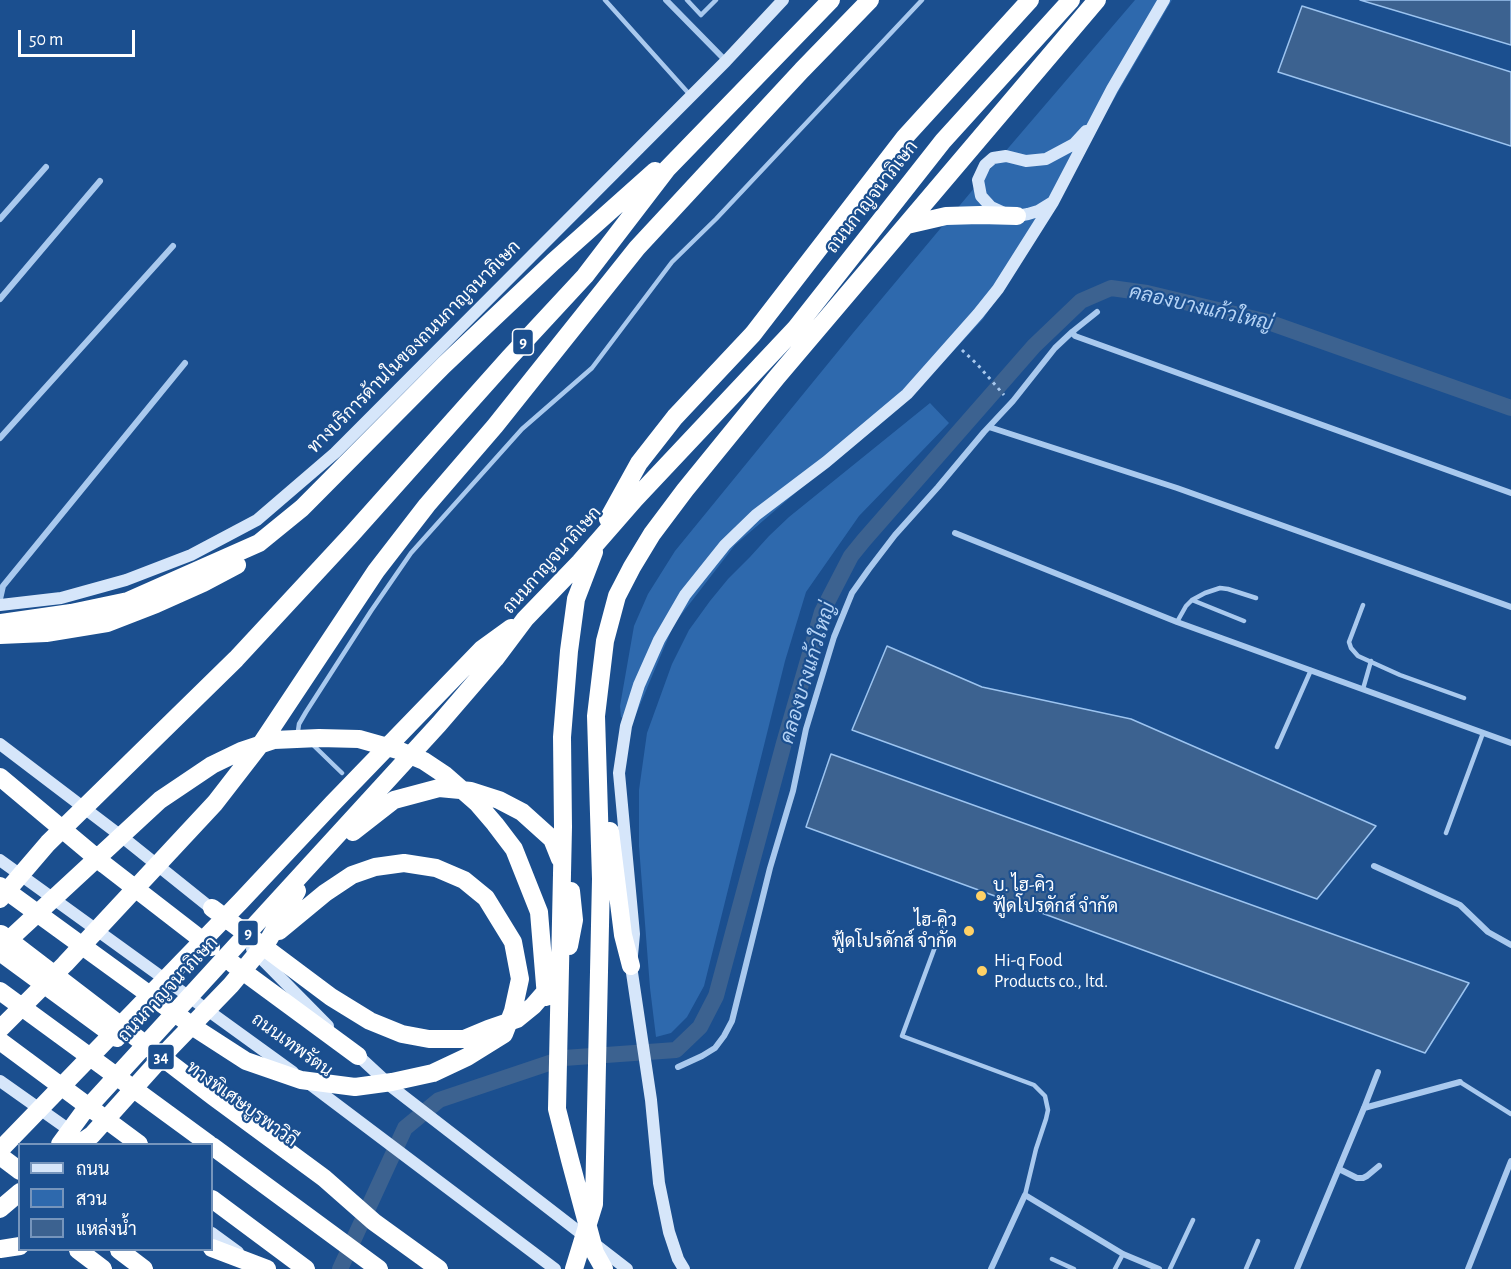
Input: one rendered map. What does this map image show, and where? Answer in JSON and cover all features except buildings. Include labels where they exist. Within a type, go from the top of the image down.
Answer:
[{"type":"highway","points":[[0,623],[70,613],[128,601],[259,543],[302,508],[461,349],[659,167],[817,0]]},
{"type":"highway","name":"9","points":[[0,898],[48,843],[236,659],[351,535],[585,276],[667,169],[831,0]]},
{"type":"highway","points":[[0,1029],[65,964],[215,803],[263,741],[376,571],[427,505],[495,426],[637,248],[870,0]]},
{"type":"highway","points":[[557,1109],[563,827],[562,737],[569,651],[576,599],[608,518],[639,464],[675,417],[753,334],[905,137],[1030,0]]},
{"type":"highway","name":"ถนนกาญจนาภิเษก","points":[[61,1143],[90,1105],[439,724],[495,659],[525,619],[795,329],[943,141],[1071,0]]},
{"type":"highway","points":[[574,1269],[594,1204],[601,879],[596,716],[605,641],[617,596],[652,534],[685,490],[777,377],[1097,0]]},
{"type":"highway","points":[[0,635],[46,633],[107,623],[203,583],[261,551],[335,484],[576,250],[667,169]]},
{"type":"highway","points":[[907,225],[946,216],[1017,216]]},
{"type":"highway","points":[[0,1149],[482,649],[525,619]]},
{"type":"highway","points":[[596,716],[623,935],[631,966]]},
{"type":"highway","points":[[0,950],[160,800],[212,765],[241,751],[274,740],[359,739],[398,750],[423,761],[445,775],[477,803],[495,824],[514,849],[539,912],[557,1109],[599,1264]]},
{"type":"highway","points":[[0,777],[171,917],[358,1056]]},
{"type":"highway","points":[[80,1143],[92,1135],[171,1047],[231,986],[269,939],[303,879],[361,824],[394,800],[440,788],[471,791],[499,800],[522,812],[552,839],[570,881],[574,920],[568,951],[553,983],[533,1006],[517,1019],[464,1039],[429,1039],[402,1034],[370,1021],[315,986],[212,908]]},
{"type":"highway","points":[[0,879],[48,843]]},
{"type":"highway","points":[[0,886],[198,1030],[246,1061],[302,1080],[355,1087],[433,1073],[467,1057],[504,1034],[513,1011],[520,979],[513,942],[486,898],[464,880],[436,868],[404,863],[375,867],[352,875],[325,893],[269,939]]},
{"type":"highway","name":"34","points":[[0,933],[204,1090],[324,1178],[374,1222],[439,1269]]},
{"type":"highway","name":"ทางพิเศษบูรพาวิถี","points":[[0,950],[430,1269]]},
{"type":"highway","points":[[0,991],[208,1143]]},
{"type":"highway","points":[[0,1002],[191,1143]]},
{"type":"highway","points":[[0,1041],[138,1143]]},
{"type":"highway","points":[[213,1146],[379,1269]]},
{"type":"highway","points":[[0,1156],[18,1170]]},
{"type":"highway","points":[[213,1160],[360,1269]]},
{"type":"highway","points":[[0,1188],[18,1202]]},
{"type":"highway","points":[[0,1209],[18,1194]]},
{"type":"highway","points":[[213,1200],[306,1269]]},
{"type":"highway","points":[[0,1249],[18,1246]]},
{"type":"highway","points":[[213,1248],[267,1269]]},
{"type":"highway","points":[[79,1251],[103,1269]]},
{"type":"highway","points":[[120,1251],[144,1269]]},
{"type":"main road","name":"ทางบริการด้านในของถนนกาญจนาภิเษก","points":[[0,605],[61,598],[126,580],[191,555],[257,520],[336,453],[726,61],[783,0]]},
{"type":"main road","points":[[684,1269],[678,1259],[669,1232],[659,1183],[651,1100],[631,966],[634,934],[619,773],[626,726],[639,685],[659,640],[685,595],[725,545],[756,515],[826,462],[907,394],[998,289],[1053,202],[1164,0]]},
{"type":"main road","points":[[1053,202],[1038,211],[1017,216],[1004,213],[991,207],[981,196],[978,180],[985,165],[993,158],[1006,156],[1026,161],[1046,159],[1074,144],[1094,124]]},
{"type":"main road","points":[[0,744],[212,908],[358,1056],[393,1088],[627,1269]]},
{"type":"main road","name":"ถนนเทพรัตน","points":[[0,860],[348,1112],[555,1269]]},
{"type":"main road","points":[[0,1082],[89,1143]]},
{"type":"main road","points":[[213,1234],[261,1269]]},
{"type":"street","points":[[666,0],[726,61]]},
{"type":"street","points":[[0,219],[46,167]]},
{"type":"street","points":[[0,299],[100,182]]},
{"type":"street","points":[[0,438],[172,246]]},
{"type":"street","points":[[678,1067],[715,1048],[732,1021],[770,868],[793,790],[806,729],[834,637],[852,594],[895,535],[1020,393],[1055,348],[1097,312]]},
{"type":"street","points":[[1072,332],[1075,336],[1511,493]]},
{"type":"street","points":[[0,599],[3,586],[185,363]]},
{"type":"street","points":[[989,428],[1177,488],[1511,607]]},
{"type":"street","points":[[955,533],[1177,622],[1511,743]]},
{"type":"street","points":[[1374,866],[1460,905],[1488,932],[1511,945]]},
{"type":"street","points":[[1297,1269],[1378,1072]]},
{"type":"street","points":[[1365,1108],[1460,1082]]},
{"type":"street","points":[[1468,1269],[1511,1161]]},
{"type":"street","points":[[1339,1169],[1357,1178],[1363,1178],[1379,1166]]},
{"type":"street","points":[[991,1269],[1025,1196],[1123,1254],[1159,1269]]},
{"type":"lane","points":[[604,0],[691,96]]},
{"type":"lane","points":[[687,0],[701,15],[713,1]]},
{"type":"lane","points":[[342,773],[298,731],[299,724],[411,553],[522,429],[592,368],[672,262],[716,219],[922,0]]},
{"type":"lane","points":[[1177,622],[1192,600],[1220,588],[1256,598]]},
{"type":"lane","points":[[1192,600],[1244,621]]},
{"type":"lane","points":[[1363,605],[1349,642],[1358,656],[1400,675],[1464,698]]},
{"type":"lane","points":[[1363,689],[1371,661]]},
{"type":"lane","points":[[1277,747],[1311,670]]},
{"type":"lane","points":[[1446,833],[1482,733]]},
{"type":"lane","points":[[945,920],[902,1036],[1034,1085],[1045,1096],[1048,1110],[1025,1196]]},
{"type":"lane","points":[[1460,1082],[1511,1114]]},
{"type":"lane","points":[[1170,1269],[1194,1220]]},
{"type":"lane","points":[[1246,1269],[1258,1241]]},
{"type":"lane","points":[[1115,1269],[1123,1254]]},
{"type":"lane","points":[[1052,1259],[1074,1269]]},
{"type":"path","points":[[953,342],[977,364],[1005,396]]},
{"type":"green space","points":[[1135,0],[1172,0],[1100,123],[1052,214],[983,319],[911,397],[851,445],[735,545],[674,624],[634,719],[629,721],[621,717],[620,706],[634,626],[648,594],[675,551],[853,333]]},
{"type":"green space","points":[[930,403],[949,423],[859,516],[806,592],[785,661],[704,986],[687,1017],[671,1033],[656,1037],[639,846],[639,790],[647,733],[672,664],[689,630],[710,601],[769,536],[789,517]]},
{"type":"water","points":[[1360,0],[1511,0],[1511,45]]},
{"type":"water","points":[[1302,6],[1511,72],[1511,146],[1278,72]]},
{"type":"water","points":[[887,646],[982,687],[1131,719],[1376,826],[1317,899],[852,730]]},
{"type":"water","points":[[831,754],[1469,983],[1425,1053],[806,827]]},
{"type":"waterway","name":"คลองบางแก้วใหญ่","points":[[340,1269],[405,1128],[439,1100],[564,1058],[676,1050],[700,1027],[716,996],[822,612],[851,556],[1034,346],[1081,301],[1111,288],[1147,293],[1268,322],[1511,408]]},
{"type":"place","name":"บ. ไฮ-คิว ฟู้ดโปรดักส์ จำกัด","points":[[981,896]]},
{"type":"place","name":"ไฮ-คิว ฟู้ดโปรดักส์ จำกัด","points":[[969,931]]},
{"type":"place","name":"Hi-q Food Products co., ltd.","points":[[982,971]]}]
